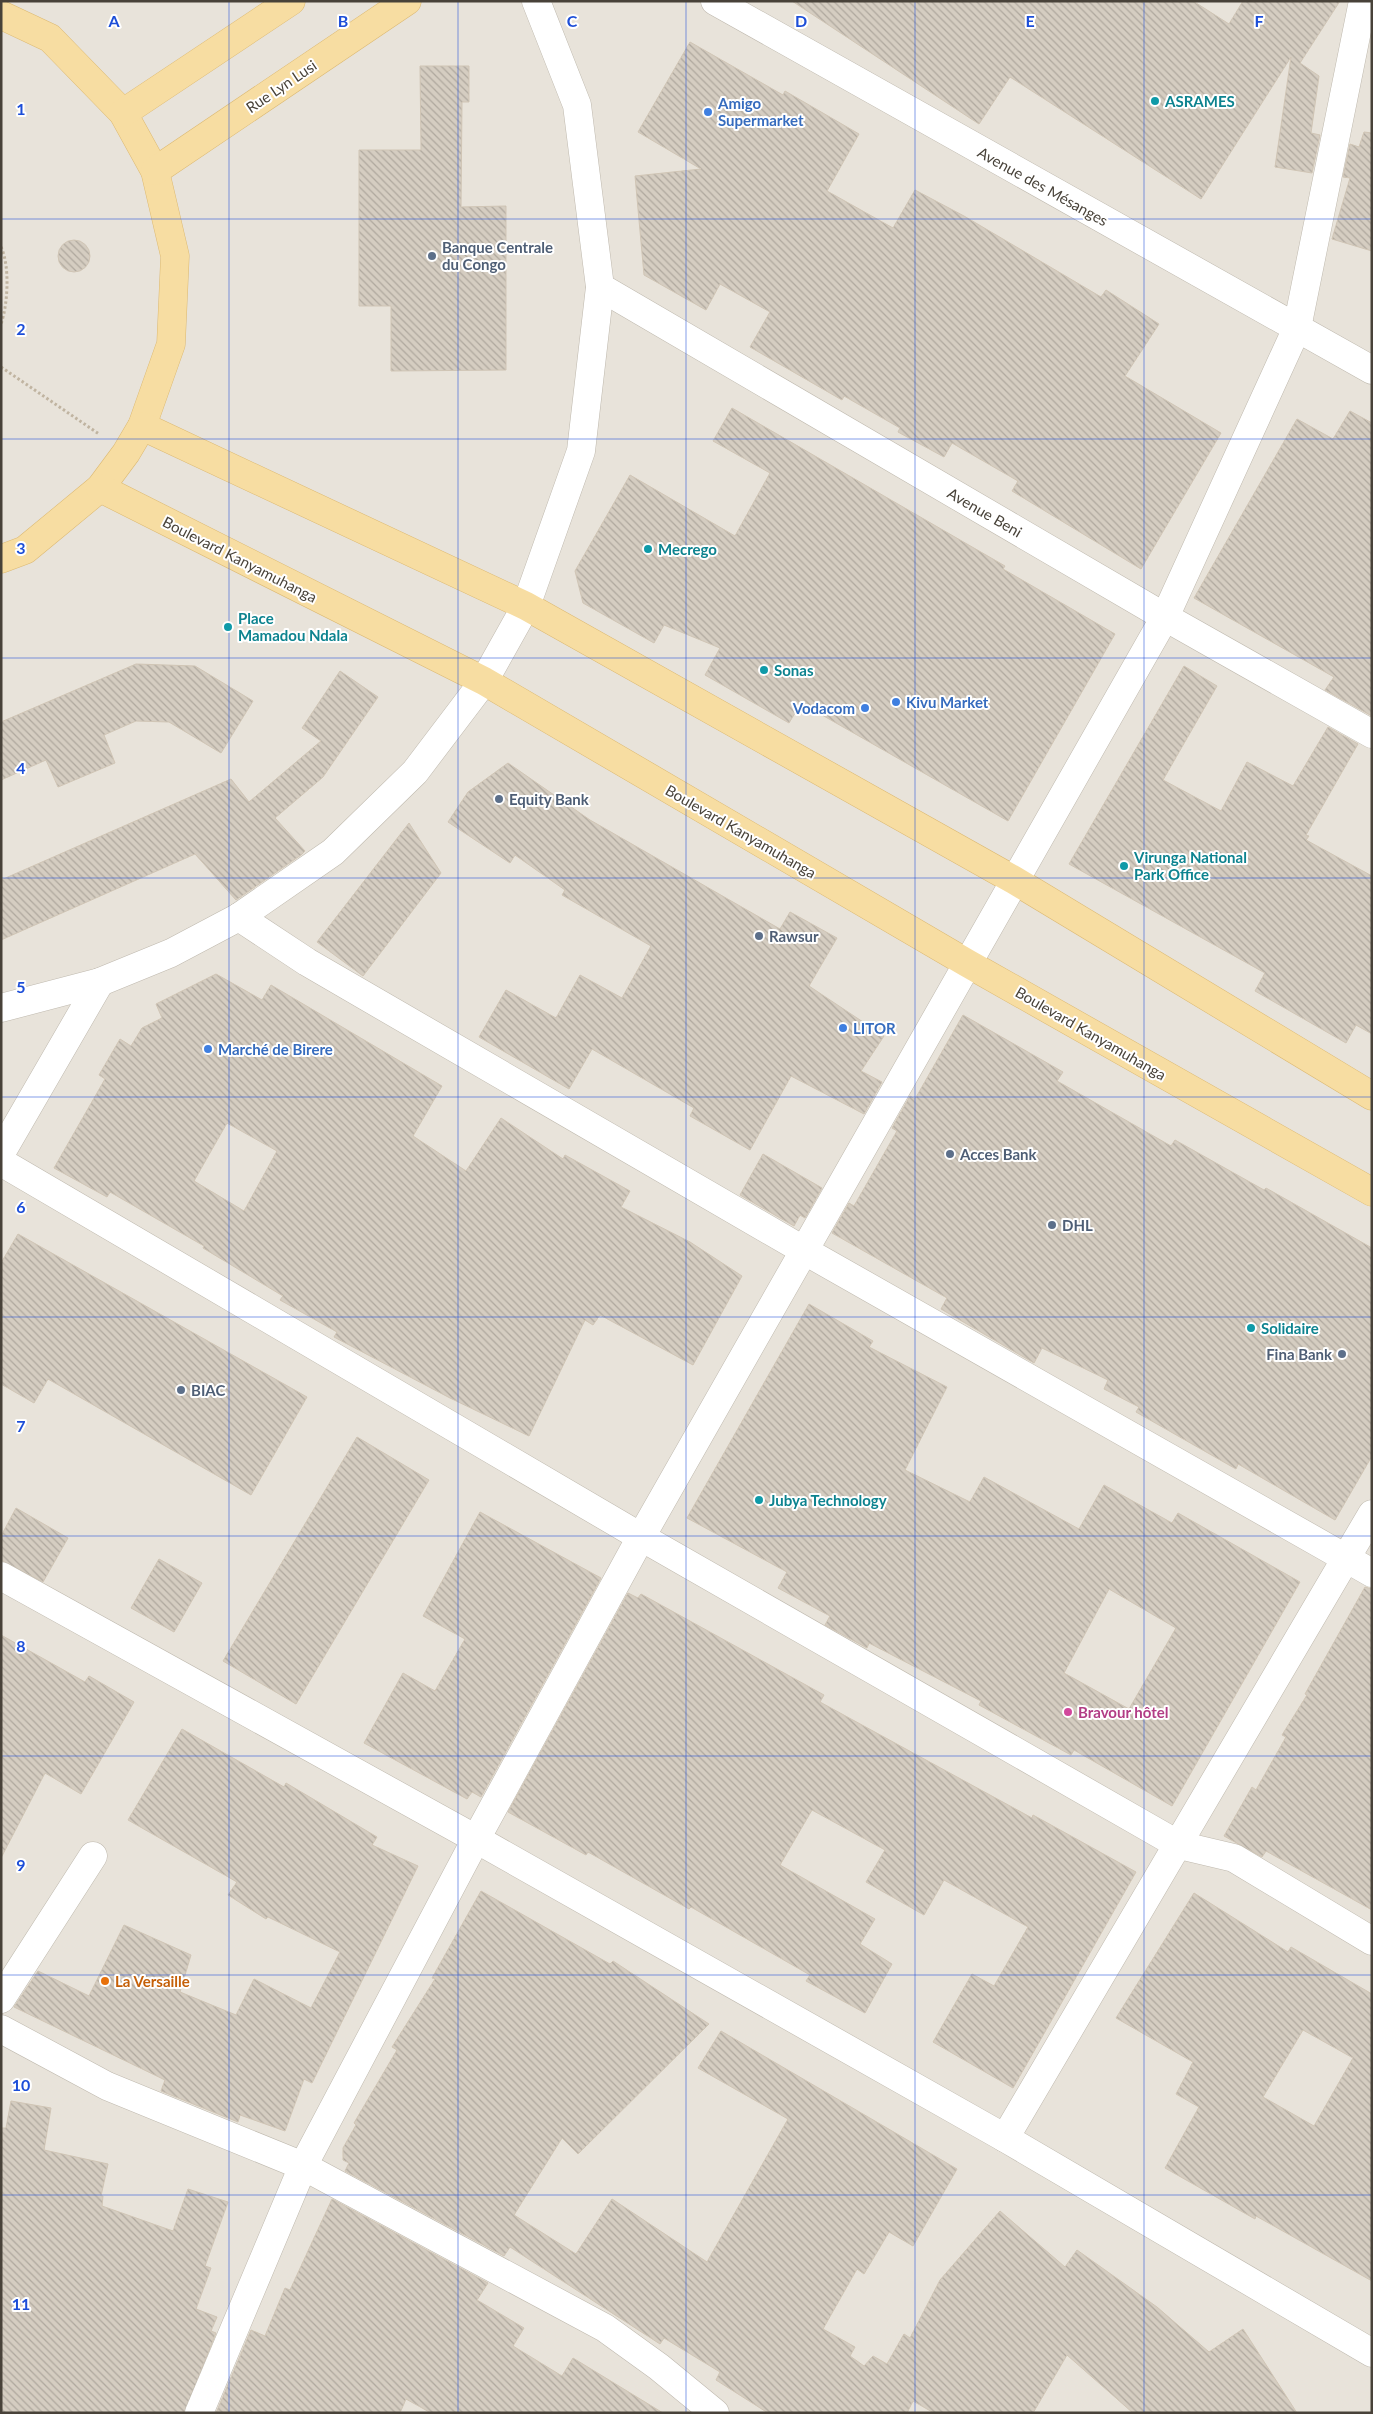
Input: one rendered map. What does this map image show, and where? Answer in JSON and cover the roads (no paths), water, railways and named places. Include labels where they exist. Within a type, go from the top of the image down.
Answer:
[{"type":"main road","points":[[123,113],[291,1]]},
{"type":"main road","name":"Rue Lyn Lusi","points":[[155,171],[407,1]]},
{"type":"main road","points":[[1,15],[50,38],[123,113],[155,171],[175,256],[171,344],[142,426],[126,453],[100,488],[25,550],[1,559]]},
{"type":"main road","points":[[142,426],[526,606],[1014,880],[1372,1096]]},
{"type":"main road","name":"Boulevard Kanyamuhanga","points":[[100,488],[484,681],[967,963],[1372,1192]]},
{"type":"street","points":[[1,1008],[100,982],[171,954],[239,917],[333,852],[415,772],[484,681],[526,606],[581,451],[600,288],[577,105],[536,1]]},
{"type":"street","name":"Avenue des Mésanges","points":[[715,1],[1372,370]]},
{"type":"street","points":[[199,2413],[303,2166],[476,1839],[641,1537],[1165,617],[1297,328],[1363,1]]},
{"type":"street","name":"Avenue Beni","points":[[600,288],[1165,617],[1372,734]]},
{"type":"street","points":[[239,917],[307,962],[805,1251],[1372,1573]]},
{"type":"street","points":[[1,1153],[100,982]]},
{"type":"street","points":[[1,1162],[641,1537],[1179,1845],[1234,1858],[1372,1941]]},
{"type":"street","points":[[1005,2138],[1372,1514]]},
{"type":"street","points":[[1,1576],[476,1839],[1005,2138],[1372,2353]]},
{"type":"street","points":[[1,1999],[93,1856]]},
{"type":"street","points":[[1,2029],[107,2086],[303,2166],[605,2328],[659,2367],[715,2413]]},
{"type":"place","name":"ASRAMES","points":[[1155,101]]},
{"type":"place","name":"Amigo Supermarket","points":[[708,112]]},
{"type":"place","name":"Banque Centrale du Congo","points":[[432,256]]},
{"type":"place","name":"Mecrego","points":[[648,549]]},
{"type":"place","name":"Place Mamadou Ndala","points":[[228,627]]},
{"type":"place","name":"Sonas","points":[[764,670]]},
{"type":"place","name":"Kivu Market","points":[[896,702]]},
{"type":"place","name":"Vodacom","points":[[865,708]]},
{"type":"place","name":"Equity Bank","points":[[499,799]]},
{"type":"place","name":"Virunga National Park Office","points":[[1124,866]]},
{"type":"place","name":"Rawsur","points":[[759,936]]},
{"type":"place","name":"LITOR","points":[[843,1028]]},
{"type":"place","name":"Marché de Birere","points":[[208,1049]]},
{"type":"place","name":"Acces Bank","points":[[950,1154]]},
{"type":"place","name":"DHL","points":[[1052,1225]]},
{"type":"place","name":"Solidaire","points":[[1251,1328]]},
{"type":"place","name":"Fina Bank","points":[[1342,1354]]},
{"type":"place","name":"BIAC","points":[[181,1390]]},
{"type":"place","name":"Jubya Technology","points":[[759,1500]]},
{"type":"place","name":"Bravour hôtel","points":[[1068,1712]]},
{"type":"place","name":"La Versaille","points":[[105,1981]]}]
